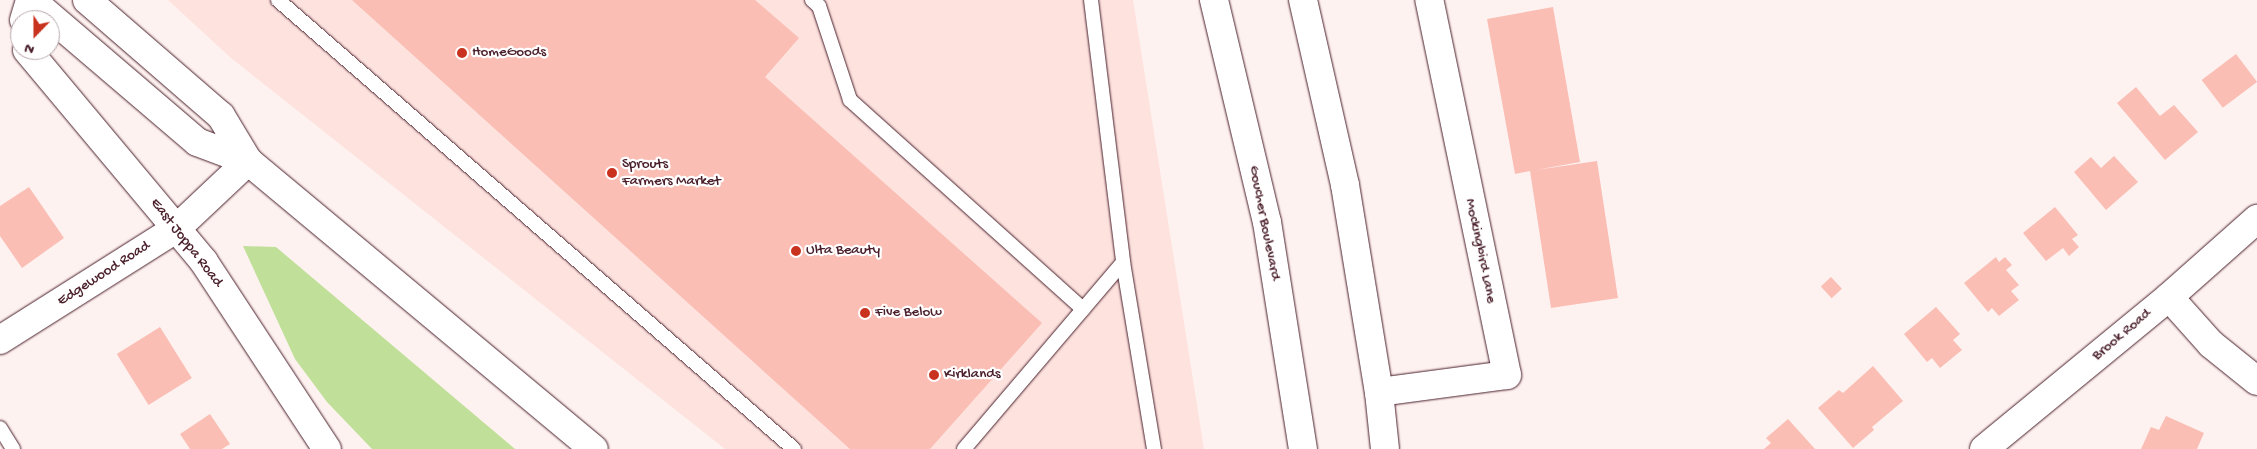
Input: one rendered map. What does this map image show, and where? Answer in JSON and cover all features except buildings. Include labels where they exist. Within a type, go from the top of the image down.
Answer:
[{"type":"main road","points":[[30,0],[197,142],[248,161]]},
{"type":"main road","points":[[87,0],[221,116],[248,161],[594,449]]},
{"type":"main road","name":"Goucher Boulevard","points":[[1214,0],[1266,222],[1303,449]]},
{"type":"main road","points":[[1303,0],[1345,185],[1380,392],[1385,449]]},
{"type":"main road","name":"Mockingbird Lane","points":[[1380,392],[1507,375],[1428,0]]},
{"type":"main road","name":"East Joppa Road","points":[[35,60],[204,262],[327,449]]},
{"type":"main road","name":"Edgewood Road","points":[[0,340],[176,228],[248,161]]},
{"type":"main road","name":"Brook Road","points":[[1984,449],[2169,297],[2257,219]]},
{"type":"main road","points":[[2169,297],[2211,344],[2257,381]]},
{"type":"lane","points":[[278,0],[794,449]]},
{"type":"lane","points":[[812,0],[819,6],[850,100],[1083,309]]},
{"type":"lane","points":[[1091,0],[1122,262],[1154,449]]},
{"type":"lane","points":[[964,449],[1122,262]]},
{"type":"lane","points":[[0,428],[13,449]]},
{"type":"shaded area","points":[[168,0],[1133,0],[1204,449],[725,449],[231,58]]},
{"type":"green space","points":[[243,246],[276,247],[515,449],[372,449],[327,402],[295,359]]},
{"type":"place","name":"HomeGoods","points":[[462,53]]},
{"type":"place","name":"Sprouts Farmers Market","points":[[612,173]]},
{"type":"place","name":"Ulta Beauty","points":[[796,251]]},
{"type":"place","name":"Five Below","points":[[865,313]]},
{"type":"place","name":"Kirklands","points":[[934,375]]}]
